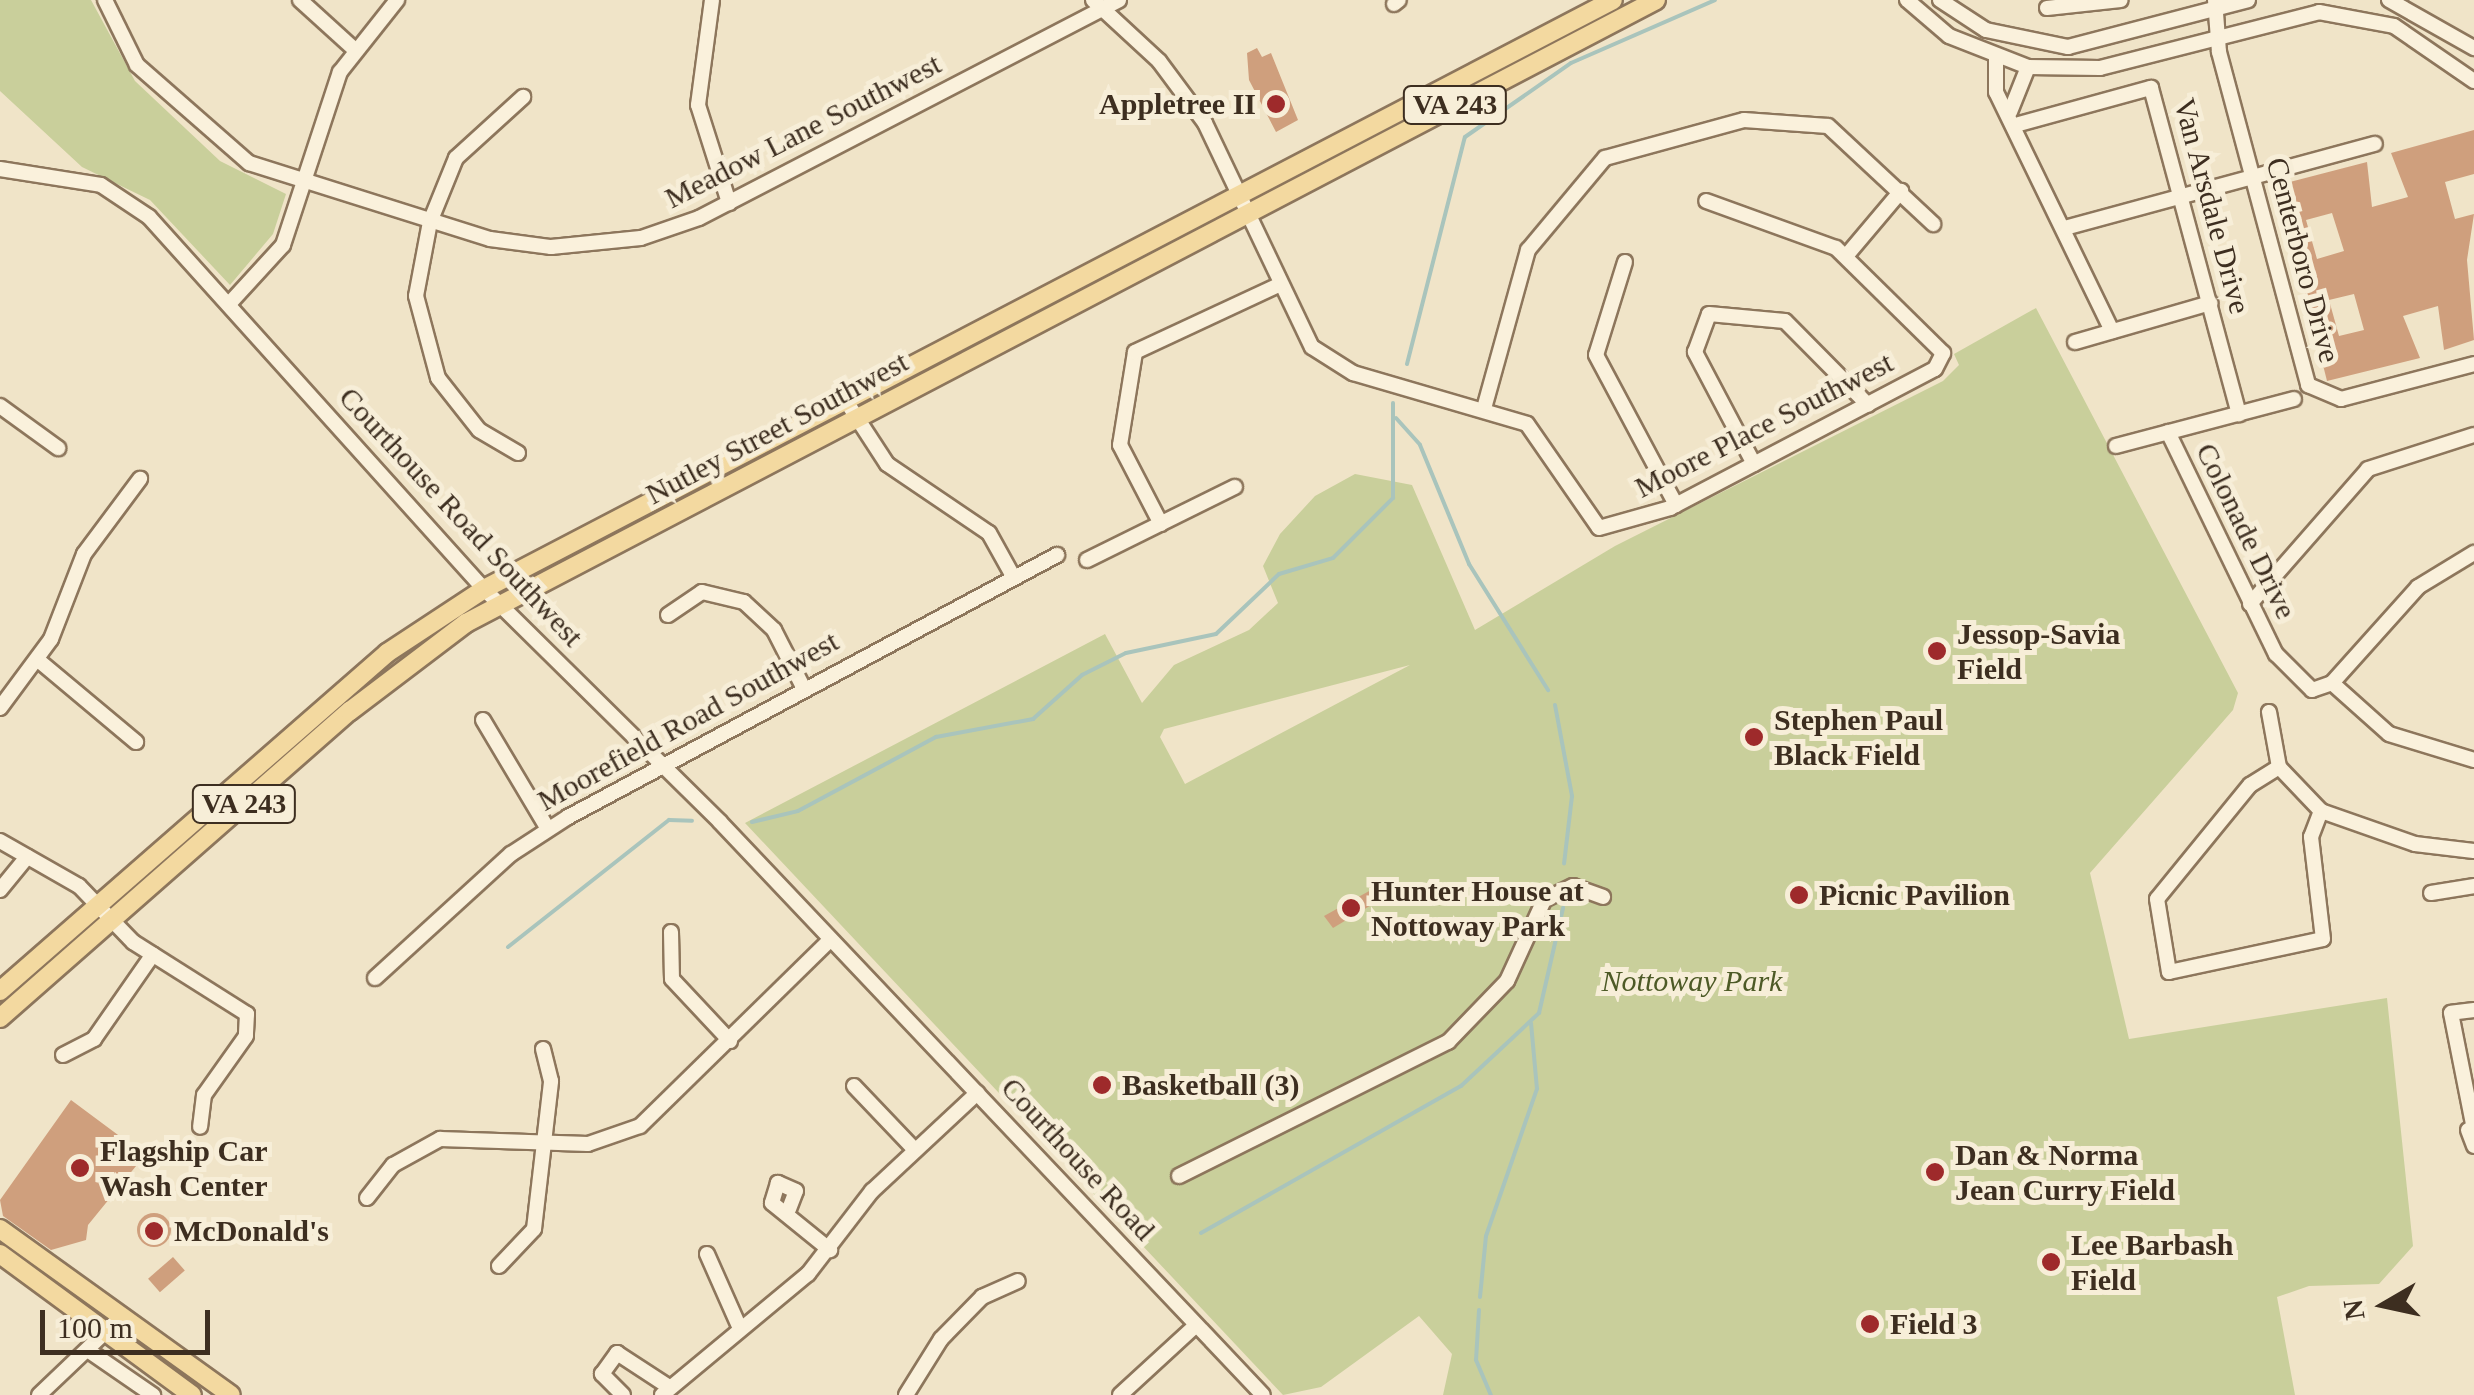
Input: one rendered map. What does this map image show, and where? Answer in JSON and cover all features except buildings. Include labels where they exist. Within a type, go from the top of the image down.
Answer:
[{"type":"main road","name":"Nutley Street Southwest","points":[[0,1018],[397,672],[499,604],[1244,193],[1613,0]]},
{"type":"main road","name":"Nutley Street Southwest","points":[[2,986],[387,654],[484,589],[1254,210],[1656,0]]},
{"type":"main road","points":[[0,1229],[231,1395]]},
{"type":"main road","points":[[0,1254],[190,1394]]},
{"type":"street","name":"Meadow Lane Southwest","points":[[105,0],[137,65],[230,151],[305,185],[430,222],[520,244],[581,246],[656,234],[729,203],[1099,4],[1119,0]]},
{"type":"street","points":[[300,0],[353,48]]},
{"type":"street","points":[[228,304],[283,245],[353,48],[397,0]]},
{"type":"street","points":[[712,0],[698,105],[729,203]]},
{"type":"street","points":[[1907,0],[1996,58],[2028,67],[2100,68],[2285,16],[2350,14],[2424,40],[2474,81]]},
{"type":"street","points":[[1940,0],[1986,30],[2052,46],[2114,41],[2208,6],[2248,0]]},
{"type":"street","points":[[2047,8],[2121,0]]},
{"type":"street","points":[[2389,0],[2474,48]]},
{"type":"street","points":[[1099,4],[1191,102],[1254,210],[1301,334],[1336,365],[1485,405],[1528,250],[1604,158],[1744,120],[1803,122],[1847,136],[1934,224]]},
{"type":"street","name":"Centerboro Drive","points":[[2208,6],[2313,392],[2340,399],[2474,364]]},
{"type":"street","points":[[1996,58],[1996,92],[2014,118],[2112,331]]},
{"type":"street","points":[[2014,118],[2028,67]]},
{"type":"street","name":"Van Arsdale Drive","points":[[2014,118],[2151,88],[2240,414]]},
{"type":"street","points":[[518,453],[479,430],[428,358],[416,296],[430,222],[470,139],[523,97]]},
{"type":"street","points":[[2065,228],[2375,144]]},
{"type":"street","name":"Courthouse Road Southwest","points":[[0,169],[119,194],[228,304],[484,589],[852,962]]},
{"type":"street","points":[[1706,201],[1847,255],[1901,191]]},
{"type":"street","name":"Moore Place Southwest","points":[[1485,405],[1540,434],[1599,528],[1676,505],[1935,369],[1943,353],[1847,255]]},
{"type":"street","points":[[1625,262],[1596,355],[1676,505]]},
{"type":"street","points":[[1161,524],[1120,446],[1135,352],[1281,284]]},
{"type":"street","points":[[2075,342],[2210,303]]},
{"type":"street","points":[[1754,464],[1695,352],[1709,314],[1785,322],[1868,404]]},
{"type":"street","points":[[2116,446],[2294,400]]},
{"type":"street","points":[[0,406],[58,448]]},
{"type":"street","points":[[850,410],[887,464],[989,533],[1014,578]]},
{"type":"street","name":"Colonade Drive","points":[[2168,432],[2276,654],[2312,690],[2332,683]]},
{"type":"street","points":[[2250,604],[2368,469],[2474,435]]},
{"type":"street","points":[[0,708],[38,660],[84,554],[140,478]]},
{"type":"street","points":[[1087,560],[1235,488]]},
{"type":"street","points":[[2474,553],[2404,599],[2332,683],[2390,734],[2474,760]]},
{"type":"street","name":"Moorefield Road Southwest","points":[[374,978],[548,829],[660,764],[1057,555]]},
{"type":"street","points":[[668,615],[702,592],[744,602],[774,630],[803,688]]},
{"type":"street","points":[[38,660],[136,742]]},
{"type":"street","points":[[2269,712],[2279,766],[2321,811],[2414,844],[2474,851]]},
{"type":"street","points":[[483,720],[548,829]]},
{"type":"street","points":[[2279,766],[2250,785],[2157,900],[2169,972],[2322,939],[2310,837],[2321,811]]},
{"type":"street","points":[[0,842],[99,904],[112,921],[153,954],[242,1008],[249,1030],[204,1095],[200,1127]]},
{"type":"street","points":[[0,890],[27,857]]},
{"type":"street","points":[[1179,1176],[1448,1042],[1507,981],[1544,900],[1573,886],[1603,897]]},
{"type":"street","points":[[2432,893],[2474,886]]},
{"type":"street","points":[[671,932],[672,979],[730,1041]]},
{"type":"street","points":[[367,1198],[392,1165],[440,1139],[588,1144],[640,1126],[830,940]]},
{"type":"street","points":[[62,1055],[94,1039],[153,954]]},
{"type":"street","name":"Courthouse Road","points":[[852,962],[1263,1395]]},
{"type":"street","points":[[2474,1010],[2451,1014],[2474,1146]]},
{"type":"street","points":[[499,1266],[532,1236],[551,1081],[543,1048]]},
{"type":"street","points":[[854,1086],[913,1148]]},
{"type":"street","points":[[623,1395],[602,1374],[617,1353],[665,1391],[705,1368],[738,1324],[830,1250],[913,1148],[977,1092]]},
{"type":"street","points":[[789,1209],[830,1250]]},
{"type":"street","points":[[706,1254],[738,1324]]},
{"type":"street","points":[[906,1395],[940,1339],[982,1297],[1018,1281]]},
{"type":"street","points":[[40,1395],[121,1318]]},
{"type":"street","points":[[1120,1395],[1196,1325]]},
{"type":"street","points":[[89,1351],[153,1395]]},
{"type":"green space","points":[[0,0],[91,0],[135,81],[220,161],[286,194],[273,234],[230,285],[150,200],[82,167],[0,91]]},
{"type":"green space","name":"Nottoway Park","points":[[2036,308],[2238,693],[2233,710],[2090,873],[2129,1039],[2387,998],[2413,1246],[2379,1284],[2309,1286],[2277,1297],[2295,1395],[1443,1395],[1452,1354],[1419,1316],[1321,1387],[1283,1395],[745,823],[1105,634],[1142,703],[1174,665],[1249,630],[1278,603],[1263,566],[1280,534],[1315,496],[1355,474],[1412,485],[1475,630],[1615,546],[1943,381],[1959,365],[1954,354]],"holes":[[[1410,665],[1185,784],[1160,737],[1164,729]]]},
{"type":"waterway","points":[[1407,364],[1465,137],[1571,63],[1715,0]]},
{"type":"waterway","points":[[752,822],[798,811],[936,737],[1033,719],[1082,675],[1126,653],[1216,634],[1279,574],[1333,558],[1393,498],[1393,403]]},
{"type":"waterway","points":[[1396,418],[1420,445],[1469,564],[1548,690]]},
{"type":"waterway","points":[[1555,705],[1572,796],[1564,864]]},
{"type":"waterway","points":[[508,947],[669,820],[692,821]]},
{"type":"waterway","points":[[1201,1233],[1461,1086],[1539,1013],[1563,908]]},
{"type":"waterway","points":[[1480,1297],[1486,1236],[1537,1089],[1531,1023]]},
{"type":"waterway","points":[[1479,1310],[1476,1360],[1491,1395]]},
{"type":"place","name":"Appletree II","points":[[1276,104]]},
{"type":"place","name":"Jessop-Savia Field","points":[[1937,651]]},
{"type":"place","name":"Stephen Paul Black Field","points":[[1754,737]]},
{"type":"place","name":"Picnic Pavilion","points":[[1799,895]]},
{"type":"place","name":"Hunter House at Nottoway Park","points":[[1351,908]]},
{"type":"place","name":"Basketball (3)","points":[[1102,1085]]},
{"type":"place","name":"Flagship Car Wash Center","points":[[80,1168]]},
{"type":"place","name":"Dan & Norma Jean Curry Field","points":[[1935,1172]]},
{"type":"place","name":"McDonald's","points":[[154,1231]]},
{"type":"place","name":"Lee Barbash Field","points":[[2051,1262]]},
{"type":"place","name":"Field 3","points":[[1870,1324]]}]
